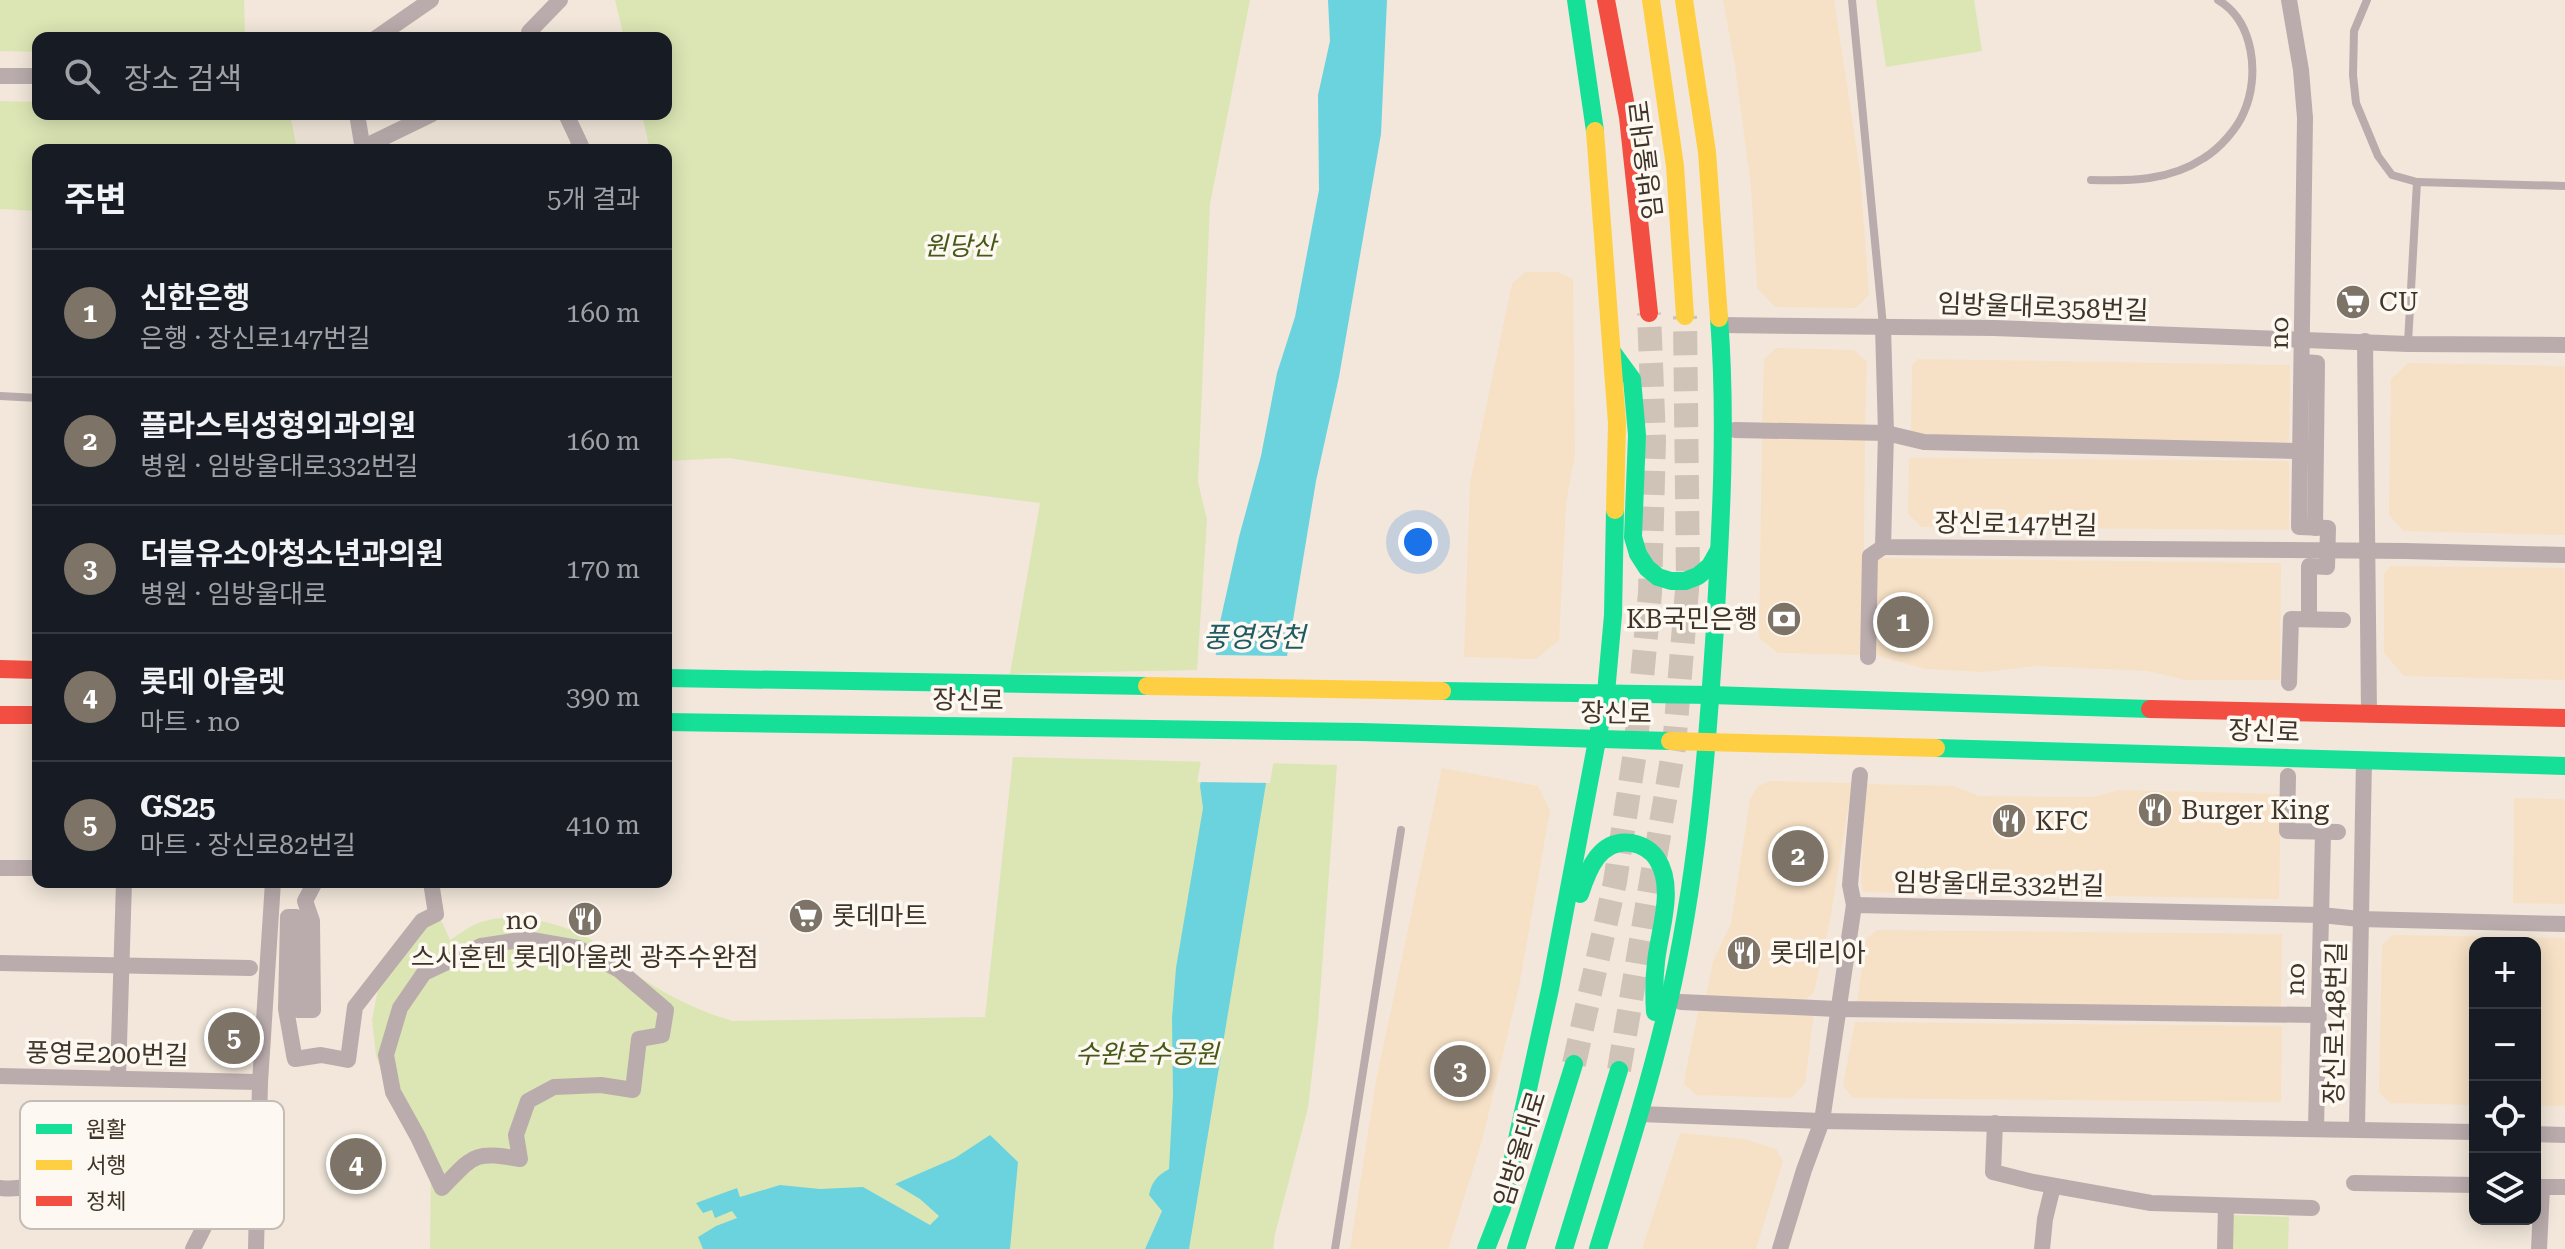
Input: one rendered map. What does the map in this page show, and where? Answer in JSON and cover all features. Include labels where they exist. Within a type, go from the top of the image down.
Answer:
[{"type":"main road","points":[[1486,1249],[1502,1208],[1550,989],[1606,693],[1613,615],[1617,423],[1613,353],[1595,132],[1576,0]]},
{"type":"main road","name":"임방울대로","points":[[1606,0],[1622,69],[1631,129],[1649,313]]},
{"type":"main road","name":"임방울대로","points":[[1651,0],[1675,166],[1685,316]]},
{"type":"main road","points":[[1598,1249],[1640,1114],[1669,1002],[1690,883],[1708,741],[1724,475],[1720,325],[1707,152],[1684,0]]},
{"type":"main road","points":[[1613,353],[1632,379],[1637,435],[1633,537],[1641,564],[1664,580],[1679,582],[1693,579],[1715,562],[1721,534]]},
{"type":"main road","points":[[0,669],[32,670]]},
{"type":"main road","name":"장신로","points":[[672,678],[1711,695],[2053,707],[2565,718]]},
{"type":"main road","points":[[0,715],[32,715]]},
{"type":"main road","name":"장신로","points":[[672,722],[1361,732],[2565,766]]},
{"type":"main road","points":[[1550,989],[1589,868],[1596,857],[1618,843],[1644,847],[1655,855],[1665,879],[1656,965],[1656,1050]]},
{"type":"main road","name":"임방울대로","points":[[1516,1249],[1574,1064]]},
{"type":"main road","points":[[1564,1249],[1619,1070]]},
{"type":"street","points":[[385,32],[431,0]]},
{"type":"street","points":[[531,32],[560,0]]},
{"type":"street","name":"no","points":[[2289,0],[2301,70],[2305,118],[2299,527],[2328,528],[2328,551]]},
{"type":"street","points":[[0,76],[32,76]]},
{"type":"street","points":[[358,120],[361,144]]},
{"type":"street","points":[[372,144],[420,120]]},
{"type":"street","points":[[569,120],[580,144]]},
{"type":"street","name":"임방울대로358번길","points":[[1720,325],[2060,330],[2408,344],[2565,345]]},
{"type":"street","points":[[1868,657],[1870,556],[1883,547],[1886,433],[1883,327]]},
{"type":"street","points":[[2365,341],[2369,712]]},
{"type":"street","points":[[2303,362],[2317,363],[2315,528]]},
{"type":"street","points":[[1735,430],[1886,433],[1924,442],[2301,451]]},
{"type":"street","name":"장신로147번길","points":[[1883,547],[2565,555]]},
{"type":"street","points":[[2309,619],[2309,566],[2327,567],[2328,551]]},
{"type":"street","points":[[2289,683],[2296,661],[2291,619],[2343,620]]},
{"type":"street","name":"장신로148번길","points":[[2357,1128],[2364,760]]},
{"type":"street","points":[[1780,1249],[1822,1121],[1854,905],[1850,885],[1860,775]]},
{"type":"street","name":"no","points":[[2291,778],[2287,831],[2331,833],[2321,915],[2316,1127]]},
{"type":"street","points":[[0,868],[32,868]]},
{"type":"street","points":[[118,1077],[124,888]]},
{"type":"street","points":[[260,1101],[273,888]]},
{"type":"street","points":[[312,888],[305,901],[312,921],[313,1010],[298,1010],[300,923],[296,917],[288,917],[286,1009],[294,1055],[295,1059],[321,1055],[348,1060],[355,1007],[422,921],[436,914],[432,888]]},
{"type":"street","name":"임방울대로332번길","points":[[1854,905],[2321,915],[2360,919]]},
{"type":"street","name":"장신로148번길","points":[[2360,919],[2565,924]]},
{"type":"street","name":"no","points":[[526,939],[578,948],[619,970],[666,1010],[662,1035],[639,1039],[633,1090],[601,1085],[554,1087],[528,1101],[516,1135],[520,1159],[488,1154],[469,1160],[442,1188],[393,1092],[386,1055],[400,1008],[424,973],[481,946],[526,939]]},
{"type":"street","points":[[0,963],[250,968]]},
{"type":"street","points":[[1681,1002],[1837,1009],[2317,1015]]},
{"type":"street","name":"풍영로200번길","points":[[0,1076],[260,1082]]},
{"type":"street","points":[[1640,1114],[1822,1121],[2469,1132]]},
{"type":"street","points":[[1995,1123],[1993,1172],[2151,1203],[2312,1208]]},
{"type":"street","points":[[2541,1134],[2565,1135]]},
{"type":"street","points":[[2354,1183],[2469,1185]]},
{"type":"street","points":[[2042,1249],[2053,1186]]},
{"type":"street","points":[[2541,1186],[2565,1187]]},
{"type":"street","points":[[0,1188],[20,1189]]},
{"type":"street","points":[[2225,1249],[2226,1206]]},
{"type":"street","points":[[2539,1225],[2539,1249]]},
{"type":"street","points":[[193,1249],[203,1229]]},
{"type":"street","points":[[256,1229],[256,1249]]},
{"type":"lane","points":[[1852,0],[1883,327]]},
{"type":"lane","points":[[2091,180],[2143,181],[2179,172],[2206,157],[2230,135],[2245,111],[2253,63],[2239,19],[2218,0]]},
{"type":"lane","points":[[2367,0],[2354,31],[2356,103],[2378,156],[2392,175],[2417,182],[2565,186]]},
{"type":"lane","points":[[2408,344],[2417,182]]},
{"type":"lane","points":[[0,396],[32,398]]},
{"type":"lane","points":[[1335,1249],[1401,830]]},
{"type":"shaded area","points":[[1723,0],[1834,0],[1860,171],[1869,295],[1856,308],[1775,307],[1757,288],[1751,186]]},
{"type":"shaded area","points":[[1525,272],[1558,272],[1573,279],[1575,453],[1566,504],[1559,640],[1536,659],[1464,657],[1470,483],[1512,284]]},
{"type":"shaded area","points":[[1776,348],[1854,350],[1867,362],[1865,427],[1762,425],[1764,359]]},
{"type":"shaded area","points":[[1918,359],[2290,365],[2289,442],[1911,436],[1912,365]]},
{"type":"shaded area","points":[[2408,363],[2565,366],[2565,535],[2404,531],[2389,515],[2391,379]]},
{"type":"shaded area","points":[[1762,436],[1865,438],[1863,655],[1778,653],[1759,638]]},
{"type":"shaded area","points":[[1909,458],[2289,461],[2289,530],[1921,527],[1908,514]]},
{"type":"shaded area","points":[[1876,558],[2281,563],[2280,680],[2186,680],[2147,671],[2037,666],[1984,672],[1926,669],[1874,655]]},
{"type":"shaded area","points":[[2390,566],[2565,568],[2565,680],[2404,676],[2384,653],[2384,574]]},
{"type":"shaded area","points":[[1442,768],[1538,786],[1550,810],[1519,987],[1482,1141],[1448,1249],[1350,1249],[1376,1081]]},
{"type":"shaded area","points":[[1771,781],[1852,783],[1831,915],[1814,992],[1806,999],[1706,996],[1713,961],[1731,924],[1750,799],[1758,786]]},
{"type":"shaded area","points":[[1866,784],[1954,786],[1978,796],[2094,797],[2119,790],[2281,794],[2279,899],[1863,892]]},
{"type":"shaded area","points":[[2514,798],[2565,799],[2565,904],[2513,903]]},
{"type":"shaded area","points":[[1877,930],[2282,934],[2281,1007],[1857,1003],[1866,939]]},
{"type":"shaded area","points":[[2393,935],[2508,937],[2469,937],[2469,1105],[2390,1103],[2379,1092],[2382,945]]},
{"type":"shaded area","points":[[2541,938],[2565,938],[2565,1106],[2541,1106]]},
{"type":"shaded area","points":[[1699,1007],[1814,1012],[1805,1083],[1792,1098],[1696,1095],[1684,1084]]},
{"type":"shaded area","points":[[1855,1022],[2282,1026],[2281,1102],[1853,1098],[1843,1086]]},
{"type":"shaded area","points":[[1680,1133],[1744,1139],[1776,1149],[1783,1161],[1756,1249],[1642,1249]]},
{"type":"green space","points":[[0,0],[244,0],[245,32],[32,32],[32,52],[0,51]]},
{"type":"green space","name":"원당산","points":[[615,0],[1250,0],[1210,204],[1198,482],[1207,520],[1197,670],[1010,674],[1040,503],[729,458],[672,461],[672,144],[649,144],[643,120],[672,120],[672,32],[623,32]]},
{"type":"green space","points":[[1876,0],[1974,0],[1982,51],[1886,67]]},
{"type":"green space","points":[[0,101],[32,102],[32,120],[291,120],[296,144],[32,144],[32,211],[0,209]]},
{"type":"green space","name":"수완호수공원","points":[[1013,757],[1337,765],[1318,1022],[1308,1108],[1273,1249],[1189,1249],[1157,1224],[1145,1249],[430,1249],[431,1165],[392,1096],[376,1056],[372,1020],[378,989],[400,956],[425,930],[422,922],[438,913],[450,940],[473,926],[505,918],[537,920],[569,929],[595,942],[633,973],[669,995],[733,1021],[985,1017]]},
{"type":"green space","points":[[2233,1215],[2289,1217],[2288,1249],[2233,1249]]},
{"type":"water","name":"풍영정천","points":[[1328,0],[1387,0],[1381,134],[1339,377],[1316,481],[1189,1249],[1145,1249],[1162,1211],[1149,1195],[1150,1190],[1156,1179],[1169,1169],[1176,968],[1203,808],[1200,786],[1207,751],[1218,631],[1261,456],[1277,373],[1295,317],[1319,190],[1318,95],[1330,41]]},
{"type":"water","points":[[990,1135],[1018,1162],[1010,1249],[703,1249],[698,1237],[737,1218],[732,1211],[715,1218],[712,1210],[703,1213],[696,1203],[737,1188],[740,1197],[780,1185],[820,1189],[863,1187],[930,1225],[939,1216],[920,1199],[895,1184],[955,1158]]},
{"type":"pier","points":[[1212,655],[1291,656],[1270,783],[1197,782]]},
{"type":"tunnel","points":[[1574,1064],[1615,882],[1635,752],[1650,593],[1654,440],[1649,313]]},
{"type":"tunnel","points":[[1619,1070],[1674,747],[1688,578],[1685,316]]},
{"type":"traffic: fast","points":[[1576,0],[1595,131]]},
{"type":"traffic: fast","points":[[1598,1249],[1661,1036],[1694,864],[1708,722],[1719,550],[1723,434],[1719,318]]},
{"type":"traffic: fast","points":[[1613,353],[1632,379],[1637,435],[1633,537],[1638,554],[1658,577],[1685,581],[1698,576],[1710,566],[1719,550]]},
{"type":"traffic: fast","points":[[1486,1249],[1502,1208],[1550,989],[1606,693],[1613,615],[1615,510]]},
{"type":"traffic: fast","points":[[672,678],[1147,686]]},
{"type":"traffic: fast","points":[[1442,691],[1711,695],[2150,709]]},
{"type":"traffic: fast","points":[[672,722],[1361,732],[1670,741]]},
{"type":"traffic: fast","points":[[1936,748],[2565,766]]},
{"type":"traffic: fast","points":[[1580,894],[1597,857],[1612,845],[1636,844],[1657,859],[1663,870],[1666,896],[1655,968],[1655,1012]]},
{"type":"traffic: fast","points":[[1516,1249],[1574,1064]]},
{"type":"traffic: fast","points":[[1564,1249],[1619,1070]]},
{"type":"traffic: slow","points":[[1651,0],[1675,166],[1685,316]]},
{"type":"traffic: slow","points":[[1684,0],[1707,152],[1719,318]]},
{"type":"traffic: slow","points":[[1595,131],[1617,423],[1615,510]]},
{"type":"traffic: slow","points":[[1147,686],[1442,691]]},
{"type":"traffic: slow","points":[[1670,741],[1936,748]]},
{"type":"traffic: jam","points":[[1606,0],[1628,117],[1649,313]]},
{"type":"traffic: jam","points":[[0,669],[32,670]]},
{"type":"traffic: jam","points":[[2150,709],[2565,718]]},
{"type":"traffic: jam","points":[[0,715],[32,715]]},
{"type":"place","name":"CU","points":[[2353,302]]},
{"type":"place","name":"KB국민은행","points":[[1784,619]]},
{"type":"place","name":"신한은행","points":[[1903,622]]},
{"type":"place","name":"Burger King","points":[[2155,810]]},
{"type":"place","name":"KFC","points":[[2009,821]]},
{"type":"place","name":"플라스틱성형외과의원","points":[[1798,856]]},
{"type":"place","name":"롯데마트","points":[[806,916]]},
{"type":"place","name":"스시혼텐 롯데아울렛 광주수완점","points":[[585,919]]},
{"type":"place","name":"롯데리아","points":[[1744,953]]},
{"type":"place","name":"GS25","points":[[234,1038]]},
{"type":"place","name":"더블유소아청소년과의원","points":[[1460,1071]]},
{"type":"place","name":"롯데 아울렛","points":[[356,1164]]}]
